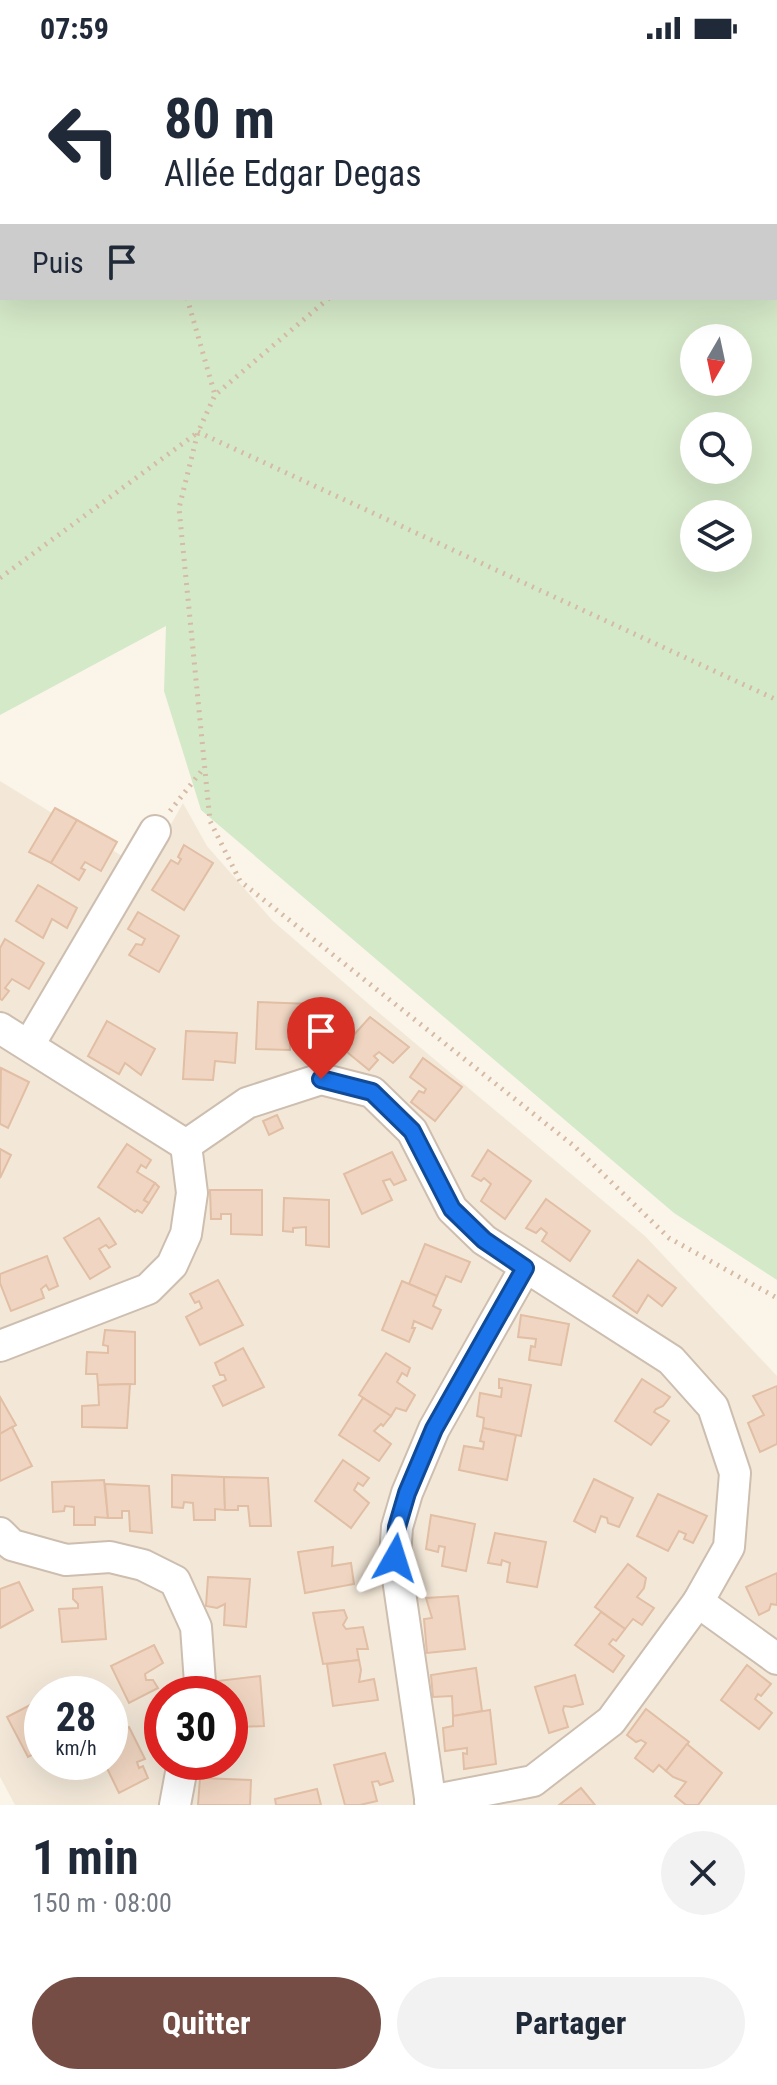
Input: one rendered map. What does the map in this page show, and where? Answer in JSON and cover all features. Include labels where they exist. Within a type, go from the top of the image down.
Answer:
[{"type":"street","points":[[29,1045],[155,831]]},
{"type":"street","points":[[0,1028],[186,1145]]},
{"type":"street","points":[[186,1145],[247,1103],[321,1079],[372,1092],[412,1131],[452,1209],[484,1240],[671,1360],[713,1407],[735,1473],[729,1547],[698,1602],[611,1721],[533,1781],[430,1803],[395,1558],[397,1527],[407,1493],[434,1429],[525,1268]]},
{"type":"street","points":[[0,1346],[148,1289],[172,1265],[186,1234],[192,1193],[186,1145]]},
{"type":"street","points":[[0,1533],[12,1545],[66,1560],[110,1557],[143,1565],[175,1581],[196,1627],[200,1676]]},
{"type":"street","points":[[698,1602],[777,1659]]},
{"type":"street","points":[[175,1805],[180,1780]]},
{"type":"path","points":[[188,300],[215,395]]},
{"type":"path","points":[[327,300],[215,395],[198,432],[179,508],[210,821],[240,881],[574,1146],[669,1238],[777,1298]]},
{"type":"path","points":[[0,578],[198,432]]},
{"type":"path","points":[[198,432],[777,700]]},
{"type":"path","points":[[155,831],[204,767]]},
{"type":"shaded area","points":[[0,781],[145,870],[183,803],[207,846],[273,921],[645,1236],[777,1376],[777,1805],[15,1805],[0,1777]]},
{"type":"green space","points":[[0,300],[777,300],[777,1280],[674,1213],[201,810],[164,691],[166,626],[0,715]]},
{"type":"building","points":[[55,808],[77,820],[51,863],[29,852]]},
{"type":"building","points":[[77,820],[117,842],[101,871],[85,862],[81,868],[85,870],[79,880],[51,863]]},
{"type":"building","points":[[184,845],[213,863],[184,910],[152,890],[171,860],[178,864]]},
{"type":"building","points":[[38,885],[77,908],[67,928],[52,919],[43,938],[16,921]]},
{"type":"building","points":[[138,912],[179,936],[159,972],[129,955],[136,944],[142,945],[145,939],[128,929]]},
{"type":"building","points":[[5,939],[44,963],[29,989],[12,979],[5,988],[9,991],[2,1000],[0,948]]},
{"type":"building","points":[[258,1002],[311,1004],[310,1033],[291,1033],[290,1050],[256,1049]]},
{"type":"building","points":[[370,1017],[409,1047],[393,1063],[379,1052],[374,1056],[378,1060],[369,1070],[342,1048]]},
{"type":"building","points":[[107,1021],[155,1049],[141,1075],[125,1063],[119,1074],[88,1056]]},
{"type":"building","points":[[186,1031],[237,1033],[235,1063],[215,1061],[213,1080],[183,1079]]},
{"type":"building","points":[[423,1058],[462,1087],[435,1121],[411,1102],[419,1091],[424,1093],[426,1089],[410,1077]]},
{"type":"building","points":[[1,1068],[29,1082],[8,1128],[0,1124]]},
{"type":"building","points":[[277,1115],[283,1128],[269,1135],[263,1121]]},
{"type":"building","points":[[127,1144],[151,1160],[146,1168],[141,1165],[137,1172],[155,1183],[144,1200],[149,1203],[142,1213],[135,1212],[98,1187]]},
{"type":"building","points":[[0,1149],[11,1155],[0,1178]]},
{"type":"building","points":[[488,1150],[531,1181],[505,1219],[481,1201],[491,1184],[484,1178],[481,1181],[472,1176]]},
{"type":"building","points":[[392,1152],[406,1180],[394,1185],[390,1179],[383,1181],[392,1200],[362,1214],[344,1174]]},
{"type":"building","points":[[155,1183],[159,1187],[149,1203],[144,1200]]},
{"type":"building","points":[[210,1190],[262,1190],[262,1235],[231,1234],[231,1214],[221,1214],[221,1219],[211,1219]]},
{"type":"building","points":[[284,1198],[329,1200],[329,1247],[306,1245],[306,1227],[293,1228],[293,1232],[283,1231]]},
{"type":"building","points":[[546,1199],[590,1231],[570,1261],[542,1241],[547,1233],[541,1228],[536,1233],[526,1228]]},
{"type":"building","points":[[99,1218],[116,1244],[99,1249],[110,1267],[90,1279],[64,1238]]},
{"type":"building","points":[[425,1244],[470,1262],[461,1282],[446,1276],[437,1296],[409,1284]]},
{"type":"building","points":[[47,1256],[58,1286],[49,1290],[46,1285],[41,1289],[44,1298],[11,1311],[0,1283],[0,1274]]},
{"type":"building","points":[[638,1260],[676,1288],[662,1306],[648,1295],[637,1313],[613,1296]]},
{"type":"building","points":[[218,1280],[243,1325],[200,1345],[186,1317],[202,1308],[190,1294]]},
{"type":"building","points":[[402,1281],[437,1296],[433,1306],[441,1310],[432,1329],[414,1321],[412,1328],[415,1328],[409,1342],[382,1330]]},
{"type":"building","points":[[521,1315],[569,1324],[561,1365],[529,1360],[531,1346],[535,1347],[536,1339],[518,1337]]},
{"type":"building","points":[[105,1330],[135,1332],[135,1384],[98,1385],[97,1374],[86,1374],[87,1352],[108,1353],[108,1346],[103,1345]]},
{"type":"building","points":[[243,1348],[264,1387],[223,1406],[213,1386],[226,1380],[215,1363]]},
{"type":"building","points":[[386,1353],[410,1368],[407,1376],[402,1373],[397,1382],[415,1395],[406,1411],[396,1408],[391,1416],[359,1395]]},
{"type":"building","points":[[499,1379],[531,1385],[521,1436],[483,1428],[484,1418],[477,1416],[480,1393],[501,1397]]},
{"type":"building","points":[[642,1379],[670,1397],[654,1412],[669,1421],[651,1445],[615,1421]]},
{"type":"building","points":[[130,1384],[127,1428],[82,1427],[82,1406],[99,1405],[98,1385]]},
{"type":"building","points":[[777,1386],[777,1444],[760,1452],[748,1423],[764,1415],[753,1396]]},
{"type":"building","points":[[0,1397],[16,1425],[0,1434]]},
{"type":"building","points":[[363,1398],[391,1416],[374,1431],[391,1444],[379,1461],[339,1435]]},
{"type":"building","points":[[12,1427],[32,1466],[0,1481],[0,1434]]},
{"type":"building","points":[[483,1428],[516,1435],[507,1480],[459,1470],[464,1446],[483,1449],[484,1442],[480,1441]]},
{"type":"building","points":[[343,1460],[369,1478],[363,1486],[358,1483],[354,1490],[369,1503],[351,1528],[315,1501]]},
{"type":"building","points":[[172,1475],[224,1477],[225,1510],[215,1509],[215,1520],[194,1520],[193,1503],[184,1502],[183,1508],[172,1507]]},
{"type":"building","points":[[224,1477],[268,1478],[271,1526],[250,1526],[248,1506],[225,1510]]},
{"type":"building","points":[[594,1479],[633,1498],[619,1527],[601,1516],[595,1532],[574,1521]]},
{"type":"building","points":[[104,1480],[108,1518],[95,1517],[95,1525],[74,1525],[74,1507],[65,1506],[64,1511],[53,1512],[52,1482]]},
{"type":"building","points":[[105,1484],[149,1486],[152,1533],[130,1531],[129,1511],[122,1511],[122,1518],[108,1518]]},
{"type":"building","points":[[658,1494],[707,1516],[693,1543],[684,1539],[686,1534],[679,1531],[668,1551],[637,1536]]},
{"type":"building","points":[[431,1515],[475,1524],[466,1571],[442,1566],[445,1547],[439,1546],[438,1552],[426,1549]]},
{"type":"building","points":[[495,1533],[546,1542],[537,1587],[507,1582],[510,1563],[502,1560],[501,1565],[488,1563]]},
{"type":"building","points":[[333,1547],[332,1566],[351,1563],[354,1584],[305,1593],[298,1552]]},
{"type":"building","points":[[628,1564],[646,1578],[644,1588],[637,1597],[654,1608],[642,1625],[633,1619],[625,1629],[595,1607]]},
{"type":"building","points":[[777,1573],[777,1605],[771,1604],[769,1610],[759,1615],[746,1587]]},
{"type":"building","points":[[208,1577],[250,1579],[246,1627],[224,1625],[225,1604],[217,1608],[206,1606]]},
{"type":"building","points":[[19,1582],[33,1610],[0,1628],[0,1589]]},
{"type":"building","points":[[102,1587],[106,1639],[62,1642],[59,1609],[78,1608],[73,1599],[73,1589]]},
{"type":"building","points":[[458,1596],[465,1649],[427,1653],[424,1619],[432,1618],[426,1598]]},
{"type":"building","points":[[344,1610],[347,1618],[343,1625],[346,1629],[363,1627],[368,1649],[357,1649],[359,1660],[323,1664],[313,1613]]},
{"type":"building","points":[[601,1612],[625,1629],[616,1641],[613,1639],[609,1644],[624,1656],[613,1672],[575,1645]]},
{"type":"building","points":[[154,1645],[163,1663],[145,1674],[144,1695],[129,1703],[128,1676],[116,1676],[111,1666]]},
{"type":"building","points":[[359,1660],[359,1682],[374,1679],[378,1700],[333,1706],[327,1664]]},
{"type":"building","points":[[747,1665],[771,1684],[755,1699],[772,1713],[759,1729],[721,1700]]},
{"type":"building","points":[[476,1668],[482,1711],[453,1716],[452,1696],[433,1697],[431,1675]]},
{"type":"building","points":[[575,1675],[583,1704],[564,1706],[568,1727],[549,1733],[535,1687]]},
{"type":"building","points":[[260,1676],[264,1726],[248,1727],[248,1677]]},
{"type":"building","points":[[24,1708],[24,1749],[7,1717]]},
{"type":"building","points":[[646,1709],[689,1742],[666,1771],[659,1765],[653,1772],[635,1758],[646,1743],[641,1740],[636,1742],[627,1735]]},
{"type":"building","points":[[490,1710],[496,1764],[464,1769],[463,1753],[467,1754],[467,1748],[445,1751],[443,1728],[453,1726],[453,1716]]},
{"type":"building","points":[[128,1728],[144,1757],[137,1762],[139,1768],[144,1768],[144,1780],[119,1793],[113,1780],[128,1780]]},
{"type":"building","points":[[687,1744],[722,1773],[698,1805],[686,1805],[675,1796],[686,1782],[666,1771]]},
{"type":"building","points":[[385,1753],[393,1781],[380,1785],[378,1781],[372,1782],[377,1801],[345,1805],[334,1765]]},
{"type":"building","points":[[200,1780],[251,1780],[250,1805],[198,1805]]},
{"type":"building","points":[[581,1788],[595,1805],[559,1805]]},
{"type":"building","points":[[317,1789],[321,1805],[276,1805],[275,1799]]},
{"type":"route","points":[[321,1079],[372,1092],[412,1131],[452,1209],[484,1240],[525,1268],[434,1429],[407,1493],[397,1527],[395,1558]]}]
